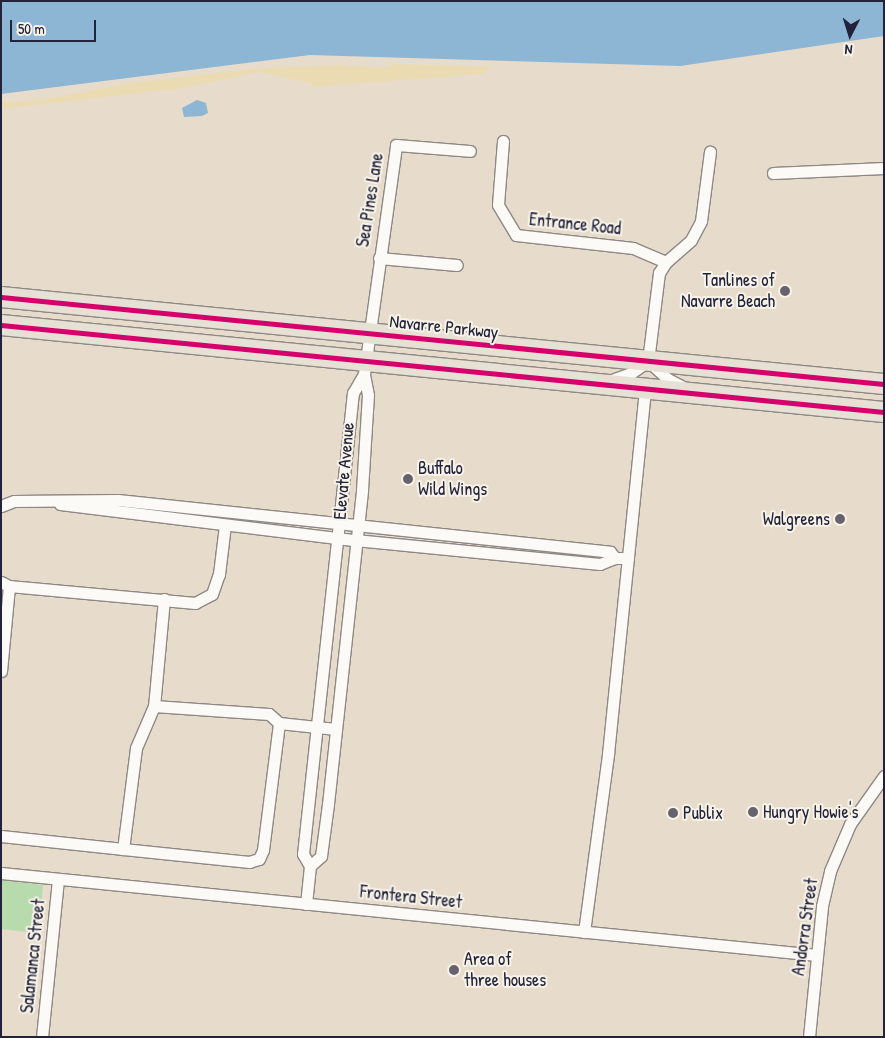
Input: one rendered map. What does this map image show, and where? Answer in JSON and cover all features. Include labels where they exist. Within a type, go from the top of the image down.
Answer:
[{"type":"highway","name":"Navarre Parkway","points":[[1,297],[884,384]]},
{"type":"highway","points":[[30,328],[85,320],[223,333],[234,332],[251,322]]},
{"type":"highway","points":[[1,325],[365,368],[594,384],[884,412]]},
{"type":"street","name":"Entrance Road","points":[[503,141],[498,205],[516,235],[633,248],[666,262]]},
{"type":"street","name":"Sea Pines Lane","points":[[369,334],[396,145],[470,151]]},
{"type":"street","points":[[594,384],[631,373],[648,361],[659,273],[666,262],[691,240],[701,221],[710,152]]},
{"type":"street","points":[[774,173],[884,168]]},
{"type":"street","points":[[379,258],[457,266]]},
{"type":"street","points":[[306,904],[310,866],[303,854],[337,537],[353,393],[365,368],[369,334]]},
{"type":"street","points":[[648,361],[668,380],[696,394]]},
{"type":"street","name":"Elevate Avenue","points":[[310,866],[321,856],[336,729],[368,395],[365,368]]},
{"type":"street","points":[[584,932],[646,389]]},
{"type":"street","points":[[1,506],[14,501],[55,503],[118,500],[610,552],[615,558]]},
{"type":"street","points":[[55,503],[71,508],[337,537],[355,546],[600,564],[615,558],[628,558]]},
{"type":"street","points":[[1,671],[5,584],[195,603],[212,594],[219,574],[225,525]]},
{"type":"street","points":[[124,849],[136,748],[154,706],[164,599]]},
{"type":"street","points":[[154,706],[270,714],[279,723],[336,729]]},
{"type":"street","points":[[1,836],[249,862],[259,859],[263,850],[279,723]]},
{"type":"street","name":"Andorra Street","points":[[809,1037],[822,906],[837,850],[850,824],[884,776]]},
{"type":"street","name":"Frontera Street","points":[[1,873],[817,955]]},
{"type":"street","name":"Salamanca Street","points":[[42,1037],[58,880]]},
{"type":"green space","points":[[1,880],[43,885],[38,933],[1,929]]},
{"type":"sand","points":[[394,64],[501,67],[491,67],[483,74],[313,87],[311,83],[258,72],[184,88],[1,109],[1,102],[39,100],[131,83],[250,69],[340,65],[384,68]]},
{"type":"water","points":[[1,1],[884,1],[884,36],[680,66],[310,55],[1,94]]},
{"type":"water","points":[[197,100],[206,103],[208,113],[202,116],[184,117],[182,108]]},
{"type":"cycle path","points":[[1,297],[884,384]]},
{"type":"cycle path","points":[[1,325],[884,412]]},
{"type":"place","name":"Tanlines of Navarre Beach","points":[[785,291]]},
{"type":"place","name":"Buffalo Wild Wings","points":[[408,479]]},
{"type":"place","name":"Walgreens","points":[[840,519]]},
{"type":"place","name":"Hungry Howie's","points":[[753,812]]},
{"type":"place","name":"Publix","points":[[673,813]]},
{"type":"place","name":"Area of three houses","points":[[454,970]]}]
